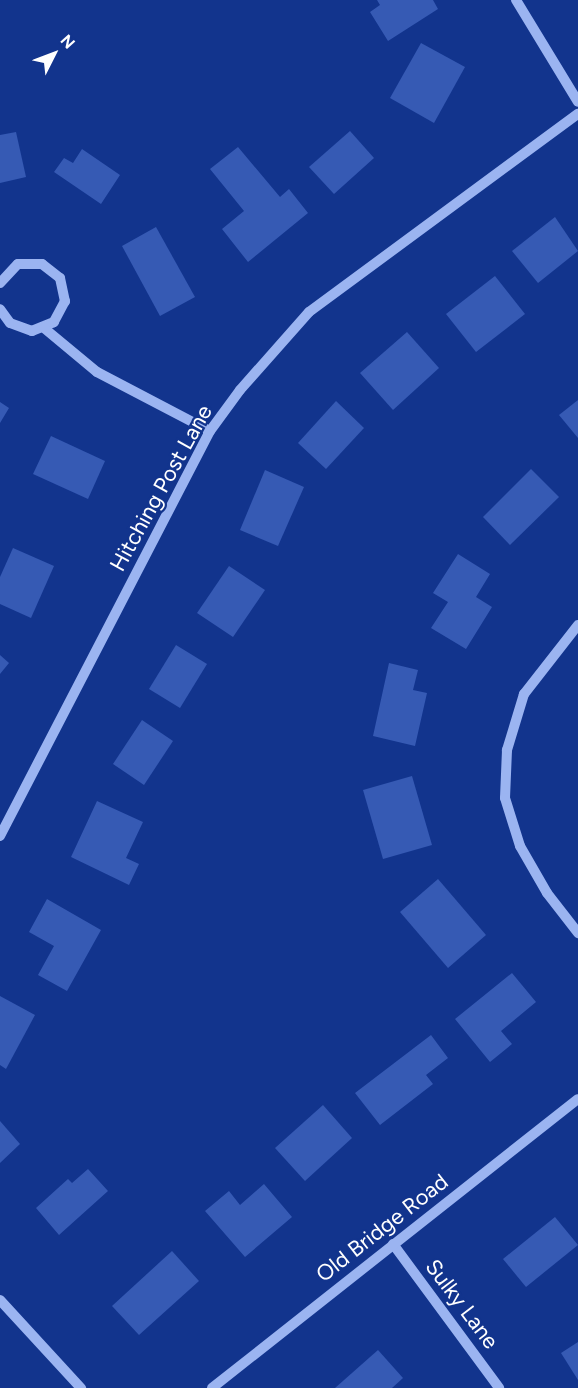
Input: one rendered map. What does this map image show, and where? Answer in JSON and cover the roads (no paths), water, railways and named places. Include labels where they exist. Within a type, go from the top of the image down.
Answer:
[{"type":"street","points":[[516,0],[578,102]]},
{"type":"street","name":"Hitching Post Lane","points":[[0,836],[210,431],[240,390],[309,312],[578,114]]},
{"type":"street","points":[[0,283],[18,264],[42,264],[52,270],[65,289],[65,301],[54,322],[44,328],[21,329],[10,323],[0,309]]},
{"type":"street","points":[[44,328],[97,372],[210,431]]},
{"type":"street","points":[[578,625],[524,694],[507,750],[505,798],[520,846],[547,893],[578,933]]},
{"type":"street","name":"Old Bridge Road","points":[[212,1388],[578,1099]]},
{"type":"street","name":"Sulky Lane","points":[[393,1244],[499,1388]]},
{"type":"street","points":[[0,1300],[81,1388]]}]
